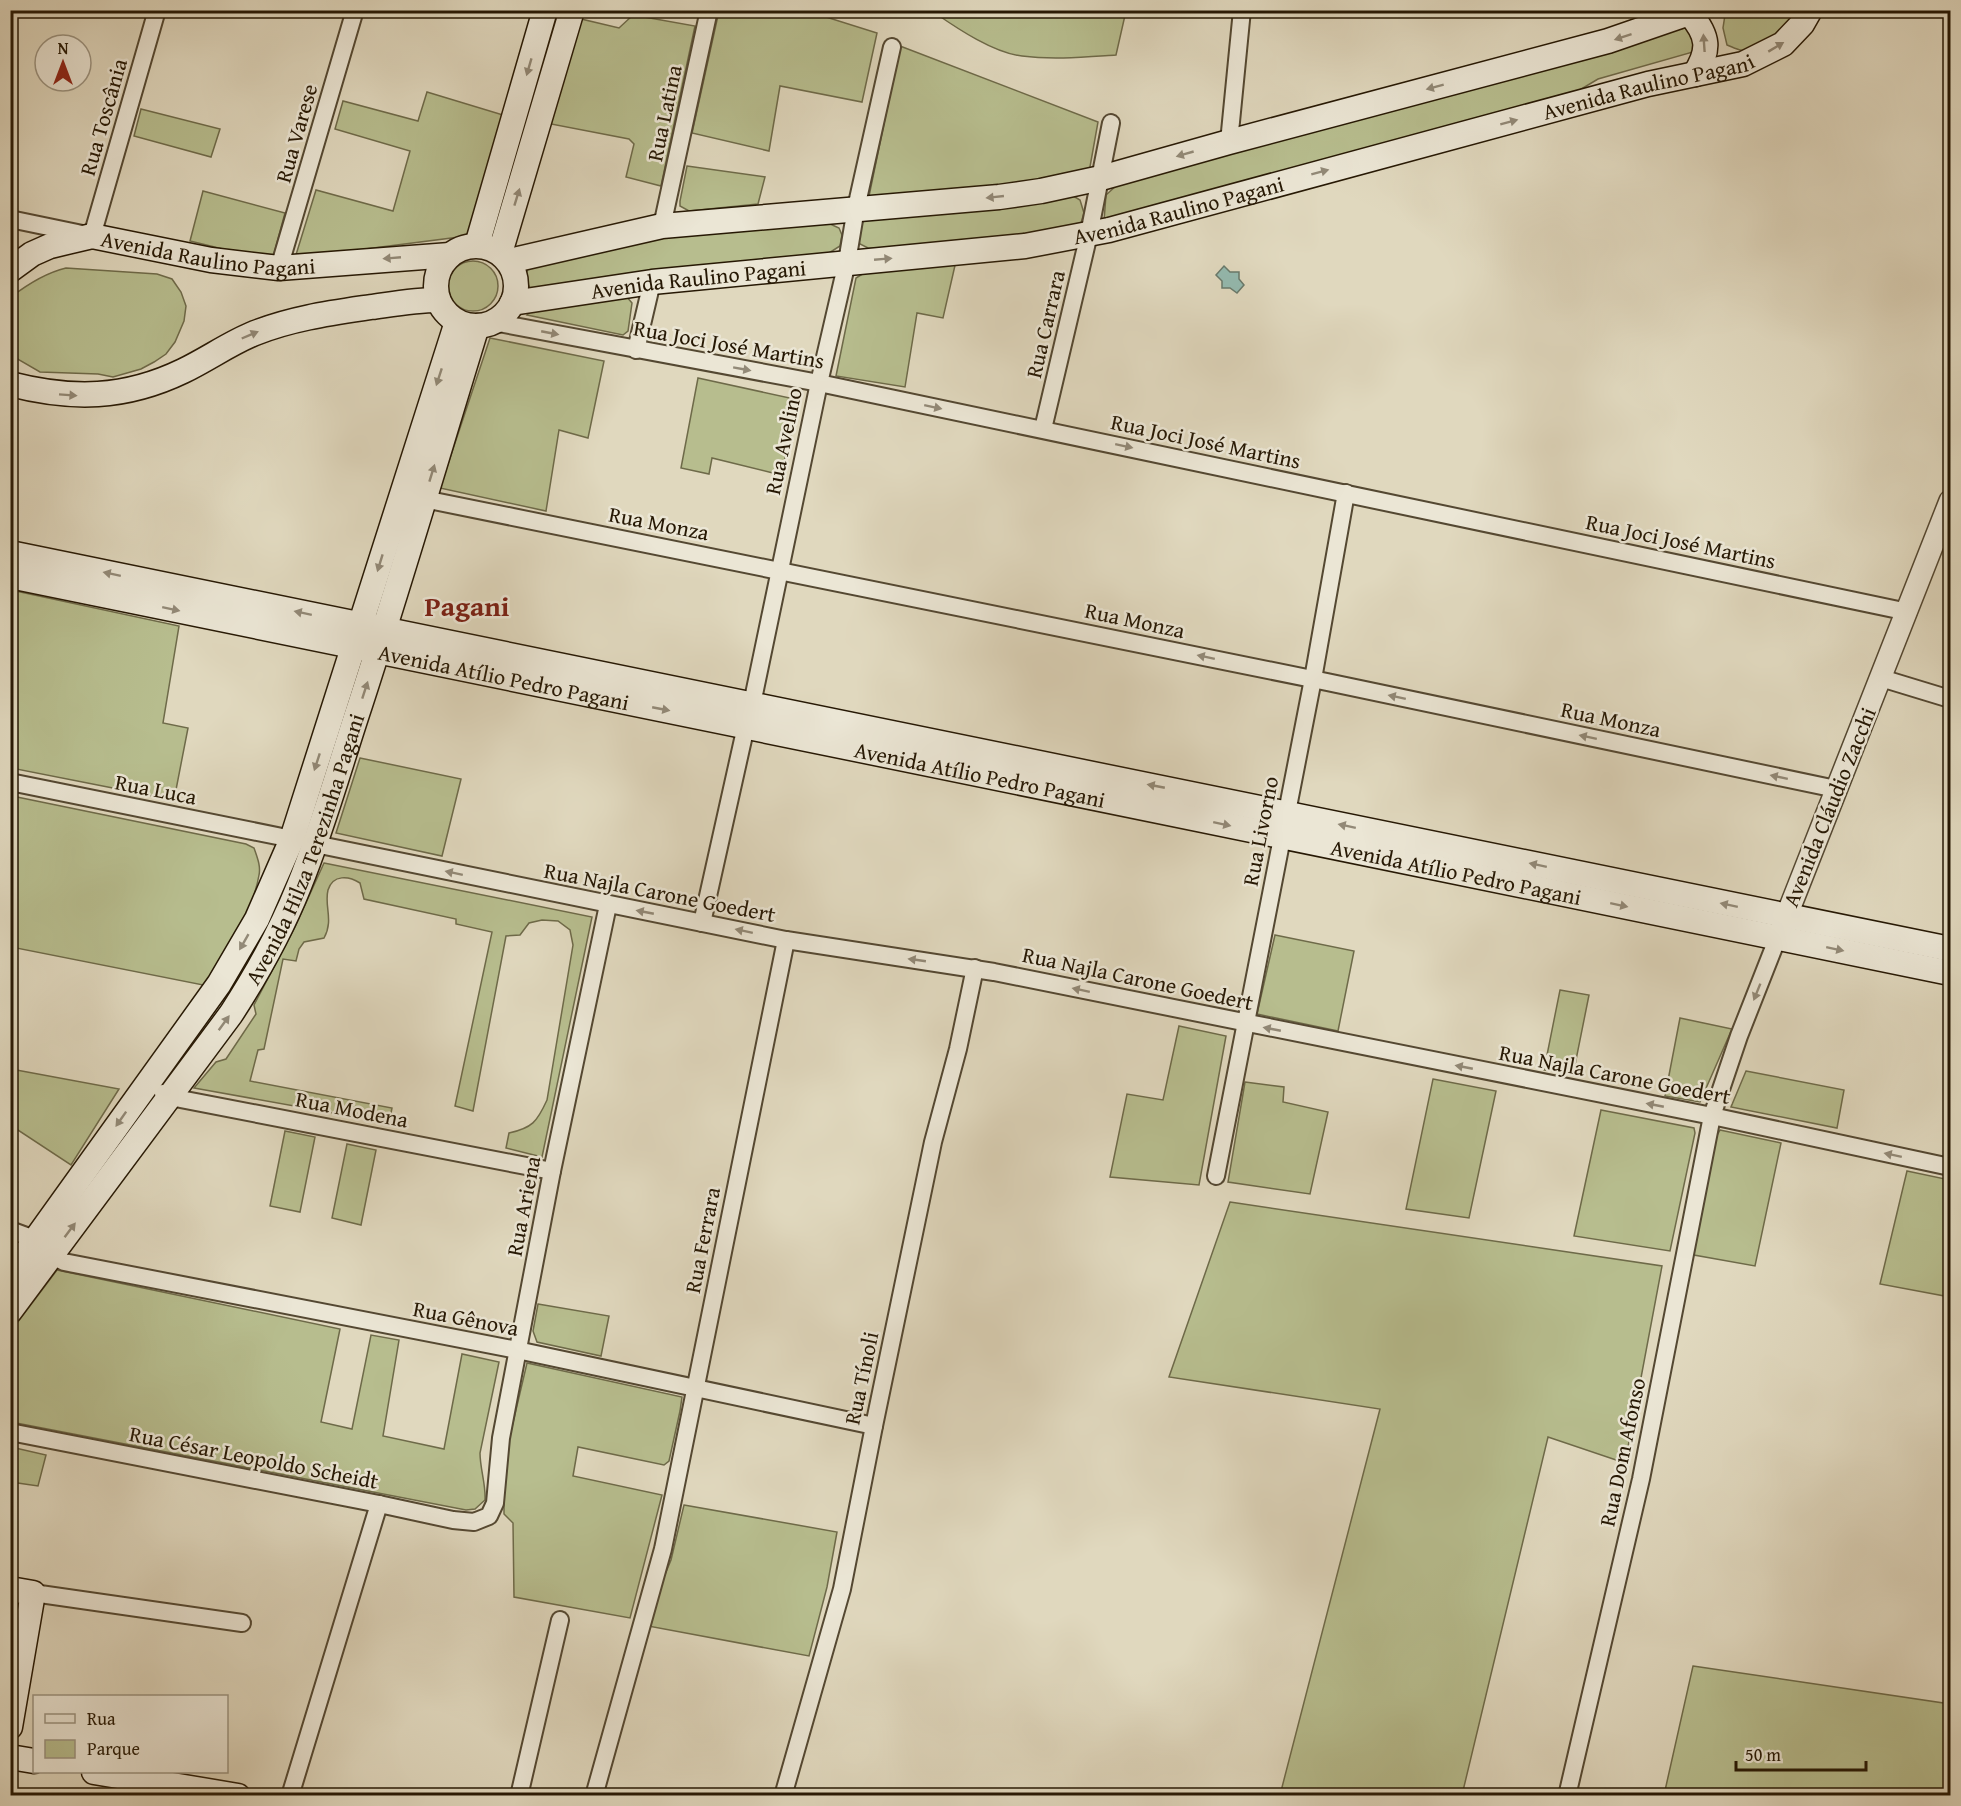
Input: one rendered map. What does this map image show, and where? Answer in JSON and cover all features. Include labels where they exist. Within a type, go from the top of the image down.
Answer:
[{"type":"main road","points":[[477,245],[545,10]]},
{"type":"main road","points":[[504,257],[572,10]]},
{"type":"main road","name":"Avenida Raulino Pagani","points":[[513,303],[652,282],[1025,246],[1089,234],[1637,87],[1743,64],[1783,44],[1802,24],[1810,10]]},
{"type":"main road","points":[[504,257],[662,226],[999,197],[1041,191],[1101,178],[1608,41],[1694,12],[1706,43],[1704,59],[1695,74]]},
{"type":"main road","name":"Avenida Raulino Pagani","points":[[10,270],[32,254],[50,246],[92,236],[211,260],[279,268],[450,255]]},
{"type":"main road","points":[[477,245],[489,247],[504,257],[515,274],[517,284],[513,303],[501,318],[476,323],[443,309],[438,300],[436,280],[450,255],[459,249],[477,245]]},
{"type":"main road","points":[[10,384],[82,396],[125,391],[166,379],[229,345],[280,324],[334,312],[438,300]]},
{"type":"main road","name":"Avenida Hilza Terezinha Pagani","points":[[369,638],[424,499],[476,323]]},
{"type":"main road","name":"Avenida Hilza Terezinha Pagani","points":[[10,1275],[44,1247],[170,1097],[231,1014],[256,973],[294,898],[304,842],[369,638],[476,323]]},
{"type":"main road","name":"Avenida Atílio Pedro Pagani","points":[[10,553],[369,638]]},
{"type":"main road","name":"Avenida Atílio Pedro Pagani","points":[[10,576],[369,638],[749,715],[1286,813],[1782,927],[1950,973]]},
{"type":"main road","name":"Avenida Atílio Pedro Pagani","points":[[749,715],[1281,837],[1782,927],[1950,949]]},
{"type":"main road","name":"Avenida Hilza Terezinha Pagani","points":[[10,1311],[44,1247],[147,1083],[219,984],[304,842]]},
{"type":"main road","points":[[173,1047],[196,1062]]},
{"type":"main road","points":[[10,1727],[22,1591]]},
{"type":"main road","points":[[10,1757],[33,1761]]},
{"type":"main road","points":[[100,1773],[238,1796]]},
{"type":"street","name":"Rua Toscânia","points":[[92,236],[156,10]]},
{"type":"street","name":"Rua Varese","points":[[279,268],[355,10]]},
{"type":"street","name":"Rua Latina","points":[[662,226],[709,10]]},
{"type":"street","points":[[1229,142],[1242,10]]},
{"type":"street","name":"Rua Avelino","points":[[702,923],[749,715],[892,47]]},
{"type":"street","name":"Rua Carrara","points":[[1043,429],[1089,234],[1111,123]]},
{"type":"street","points":[[10,219],[92,236]]},
{"type":"street","points":[[636,350],[652,282]]},
{"type":"street","name":"Rua Joci José Martins","points":[[476,323],[819,383],[1908,612]]},
{"type":"street","name":"Rua Livorno","points":[[1216,1176],[1313,679],[1346,493]]},
{"type":"street","name":"Rua Monza","points":[[424,499],[1313,679],[1836,789]]},
{"type":"street","name":"Avenida Cláudio Zacchi","points":[[1712,1116],[1739,1036],[1950,501]]},
{"type":"street","points":[[1881,678],[1950,699]]},
{"type":"street","name":"Rua Luca","points":[[10,782],[304,842]]},
{"type":"street","name":"Rua Najla Carone Goedert","points":[[304,842],[786,940],[975,968],[1712,1116],[1950,1167]]},
{"type":"street","name":"Rua Ariena","points":[[489,1516],[495,1503],[499,1451],[517,1350],[608,905]]},
{"type":"street","name":"Rua Ferrara","points":[[594,1796],[663,1549],[786,940]]},
{"type":"street","name":"Rua Tínoli","points":[[783,1796],[794,1751],[825,1656],[840,1600],[933,1142],[958,1049],[975,968]]},
{"type":"street","name":"Rua Modena","points":[[147,1083],[170,1097],[552,1171]]},
{"type":"street","name":"Rua Dom Afonso","points":[[1567,1796],[1641,1479],[1712,1116]]},
{"type":"street","name":"Rua Gênova","points":[[10,1230],[44,1247],[64,1262],[517,1350],[874,1426]]},
{"type":"street","name":"Rua César Leopoldo Scheidt","points":[[10,1432],[453,1520],[474,1522],[489,1516]]},
{"type":"street","points":[[290,1796],[379,1504]]},
{"type":"street","points":[[22,1591],[242,1623]]},
{"type":"street","points":[[519,1796],[560,1620]]},
{"type":"green space","points":[[1126,10],[1116,55],[1057,58],[1022,56],[1000,50],[965,33],[935,11]]},
{"type":"green space","points":[[719,11],[807,11],[877,33],[862,102],[780,86],[769,151],[692,133]]},
{"type":"green space","points":[[1730,11],[1798,11],[1770,39],[1756,48],[1744,50],[1727,45],[1723,28],[1725,15]]},
{"type":"green space","points":[[633,15],[695,26],[661,186],[626,177],[634,144],[629,139],[551,124],[581,19],[619,28]]},
{"type":"green space","points":[[1684,28],[1689,29],[1698,40],[1693,52],[1598,79],[1578,91],[1104,221],[1106,195],[1117,185]]},
{"type":"green space","points":[[900,46],[1098,122],[1088,178],[868,201]]},
{"type":"green space","points":[[427,92],[503,115],[467,236],[295,258],[316,190],[393,211],[410,151],[335,129],[343,101],[418,121]]},
{"type":"green space","points":[[141,109],[220,129],[211,157],[134,136]]},
{"type":"green space","points":[[687,166],[765,177],[758,204],[689,211],[680,206]]},
{"type":"green space","points":[[203,191],[285,213],[272,261],[190,241]]},
{"type":"green space","points":[[1070,194],[1080,200],[1084,213],[1081,223],[1068,231],[887,249],[868,248],[860,244],[858,240],[862,220]]},
{"type":"green space","points":[[828,223],[839,228],[842,235],[840,246],[829,253],[530,289],[525,276],[528,269],[624,242],[699,233]]},
{"type":"green space","points":[[468,261],[478,261],[491,268],[498,281],[498,291],[491,304],[478,311],[468,311],[459,307],[452,300],[448,291],[448,281],[452,272],[459,265]]},
{"type":"green space","points":[[956,261],[943,318],[917,313],[905,387],[836,376],[856,278],[864,273]]},
{"type":"green space","points":[[66,268],[157,274],[172,279],[181,292],[186,306],[184,321],[175,342],[166,354],[141,369],[113,377],[98,374],[40,372],[14,357],[11,354],[11,297],[37,280]]},
{"type":"green space","points":[[626,296],[632,303],[628,331],[623,335],[527,315],[534,307]]},
{"type":"green space","points":[[490,338],[604,361],[588,438],[559,430],[546,511],[440,488]]},
{"type":"green space","points":[[698,378],[799,400],[781,475],[712,458],[709,474],[681,468]]},
{"type":"green space","points":[[11,590],[179,626],[163,723],[188,728],[174,800],[11,768]]},
{"type":"green space","points":[[360,758],[461,779],[442,856],[336,833]]},
{"type":"green space","points":[[17,797],[246,844],[254,848],[259,868],[256,889],[245,918],[208,986],[11,947],[10,826]]},
{"type":"green space","points":[[324,863],[592,917],[542,1157],[506,1148],[509,1133],[533,1123],[547,1100],[573,945],[570,930],[558,921],[542,920],[529,923],[520,935],[506,936],[473,1111],[455,1106],[492,932],[456,924],[456,919],[364,899],[360,883],[346,878],[334,881],[328,890],[329,919],[324,938],[304,942],[299,949],[296,961],[283,959],[264,1049],[258,1050],[250,1081],[392,1108],[389,1123],[194,1088],[216,1062],[226,1059],[256,1014],[254,1005],[295,927]]},
{"type":"green space","points":[[1275,935],[1354,951],[1338,1031],[1257,1014]]},
{"type":"green space","points":[[1560,990],[1589,995],[1573,1075],[1544,1070]]},
{"type":"green space","points":[[1680,1018],[1732,1029],[1700,1102],[1665,1096]]},
{"type":"green space","points":[[1179,1026],[1226,1036],[1199,1185],[1110,1177],[1127,1094],[1163,1100]]},
{"type":"green space","points":[[11,1069],[119,1089],[71,1165],[18,1130],[11,1138]]},
{"type":"green space","points":[[1746,1071],[1844,1090],[1837,1128],[1731,1107]]},
{"type":"green space","points":[[1433,1079],[1496,1091],[1469,1218],[1406,1209]]},
{"type":"green space","points":[[1245,1082],[1284,1087],[1283,1102],[1328,1112],[1310,1194],[1228,1182]]},
{"type":"green space","points":[[1601,1110],[1694,1128],[1695,1133],[1670,1251],[1574,1236]]},
{"type":"green space","points":[[1720,1130],[1781,1143],[1755,1266],[1694,1255],[1692,1249],[1714,1140]]},
{"type":"green space","points":[[285,1131],[315,1137],[300,1212],[270,1206]]},
{"type":"green space","points":[[347,1144],[376,1150],[361,1225],[332,1218]]},
{"type":"green space","points":[[1907,1171],[1950,1180],[1950,1297],[1880,1284]]},
{"type":"green space","points":[[1230,1202],[1662,1266],[1625,1463],[1548,1437],[1462,1795],[1280,1795],[1380,1409],[1169,1377]]},
{"type":"green space","points":[[57,1270],[340,1329],[321,1422],[352,1429],[371,1335],[399,1340],[383,1436],[444,1449],[462,1354],[499,1362],[480,1453],[485,1500],[475,1509],[466,1510],[11,1422],[11,1331]]},
{"type":"green space","points":[[538,1304],[609,1316],[601,1356],[537,1342],[533,1331]]},
{"type":"green space","points":[[527,1363],[682,1397],[669,1461],[664,1465],[578,1447],[573,1476],[662,1495],[630,1618],[514,1597],[513,1523],[504,1514],[504,1461]]},
{"type":"green space","points":[[11,1447],[46,1455],[38,1486],[11,1482]]},
{"type":"green space","points":[[684,1505],[837,1532],[827,1587],[809,1656],[648,1626],[656,1596],[671,1560]]},
{"type":"green space","points":[[1693,1666],[1950,1704],[1950,1795],[1664,1795]]},
{"type":"water","points":[[1224,266],[1230,272],[1239,272],[1239,279],[1244,285],[1237,293],[1230,288],[1222,288],[1222,281],[1216,275]]},
{"type":"district","name":"Pagani","points":[[467,605]]}]
